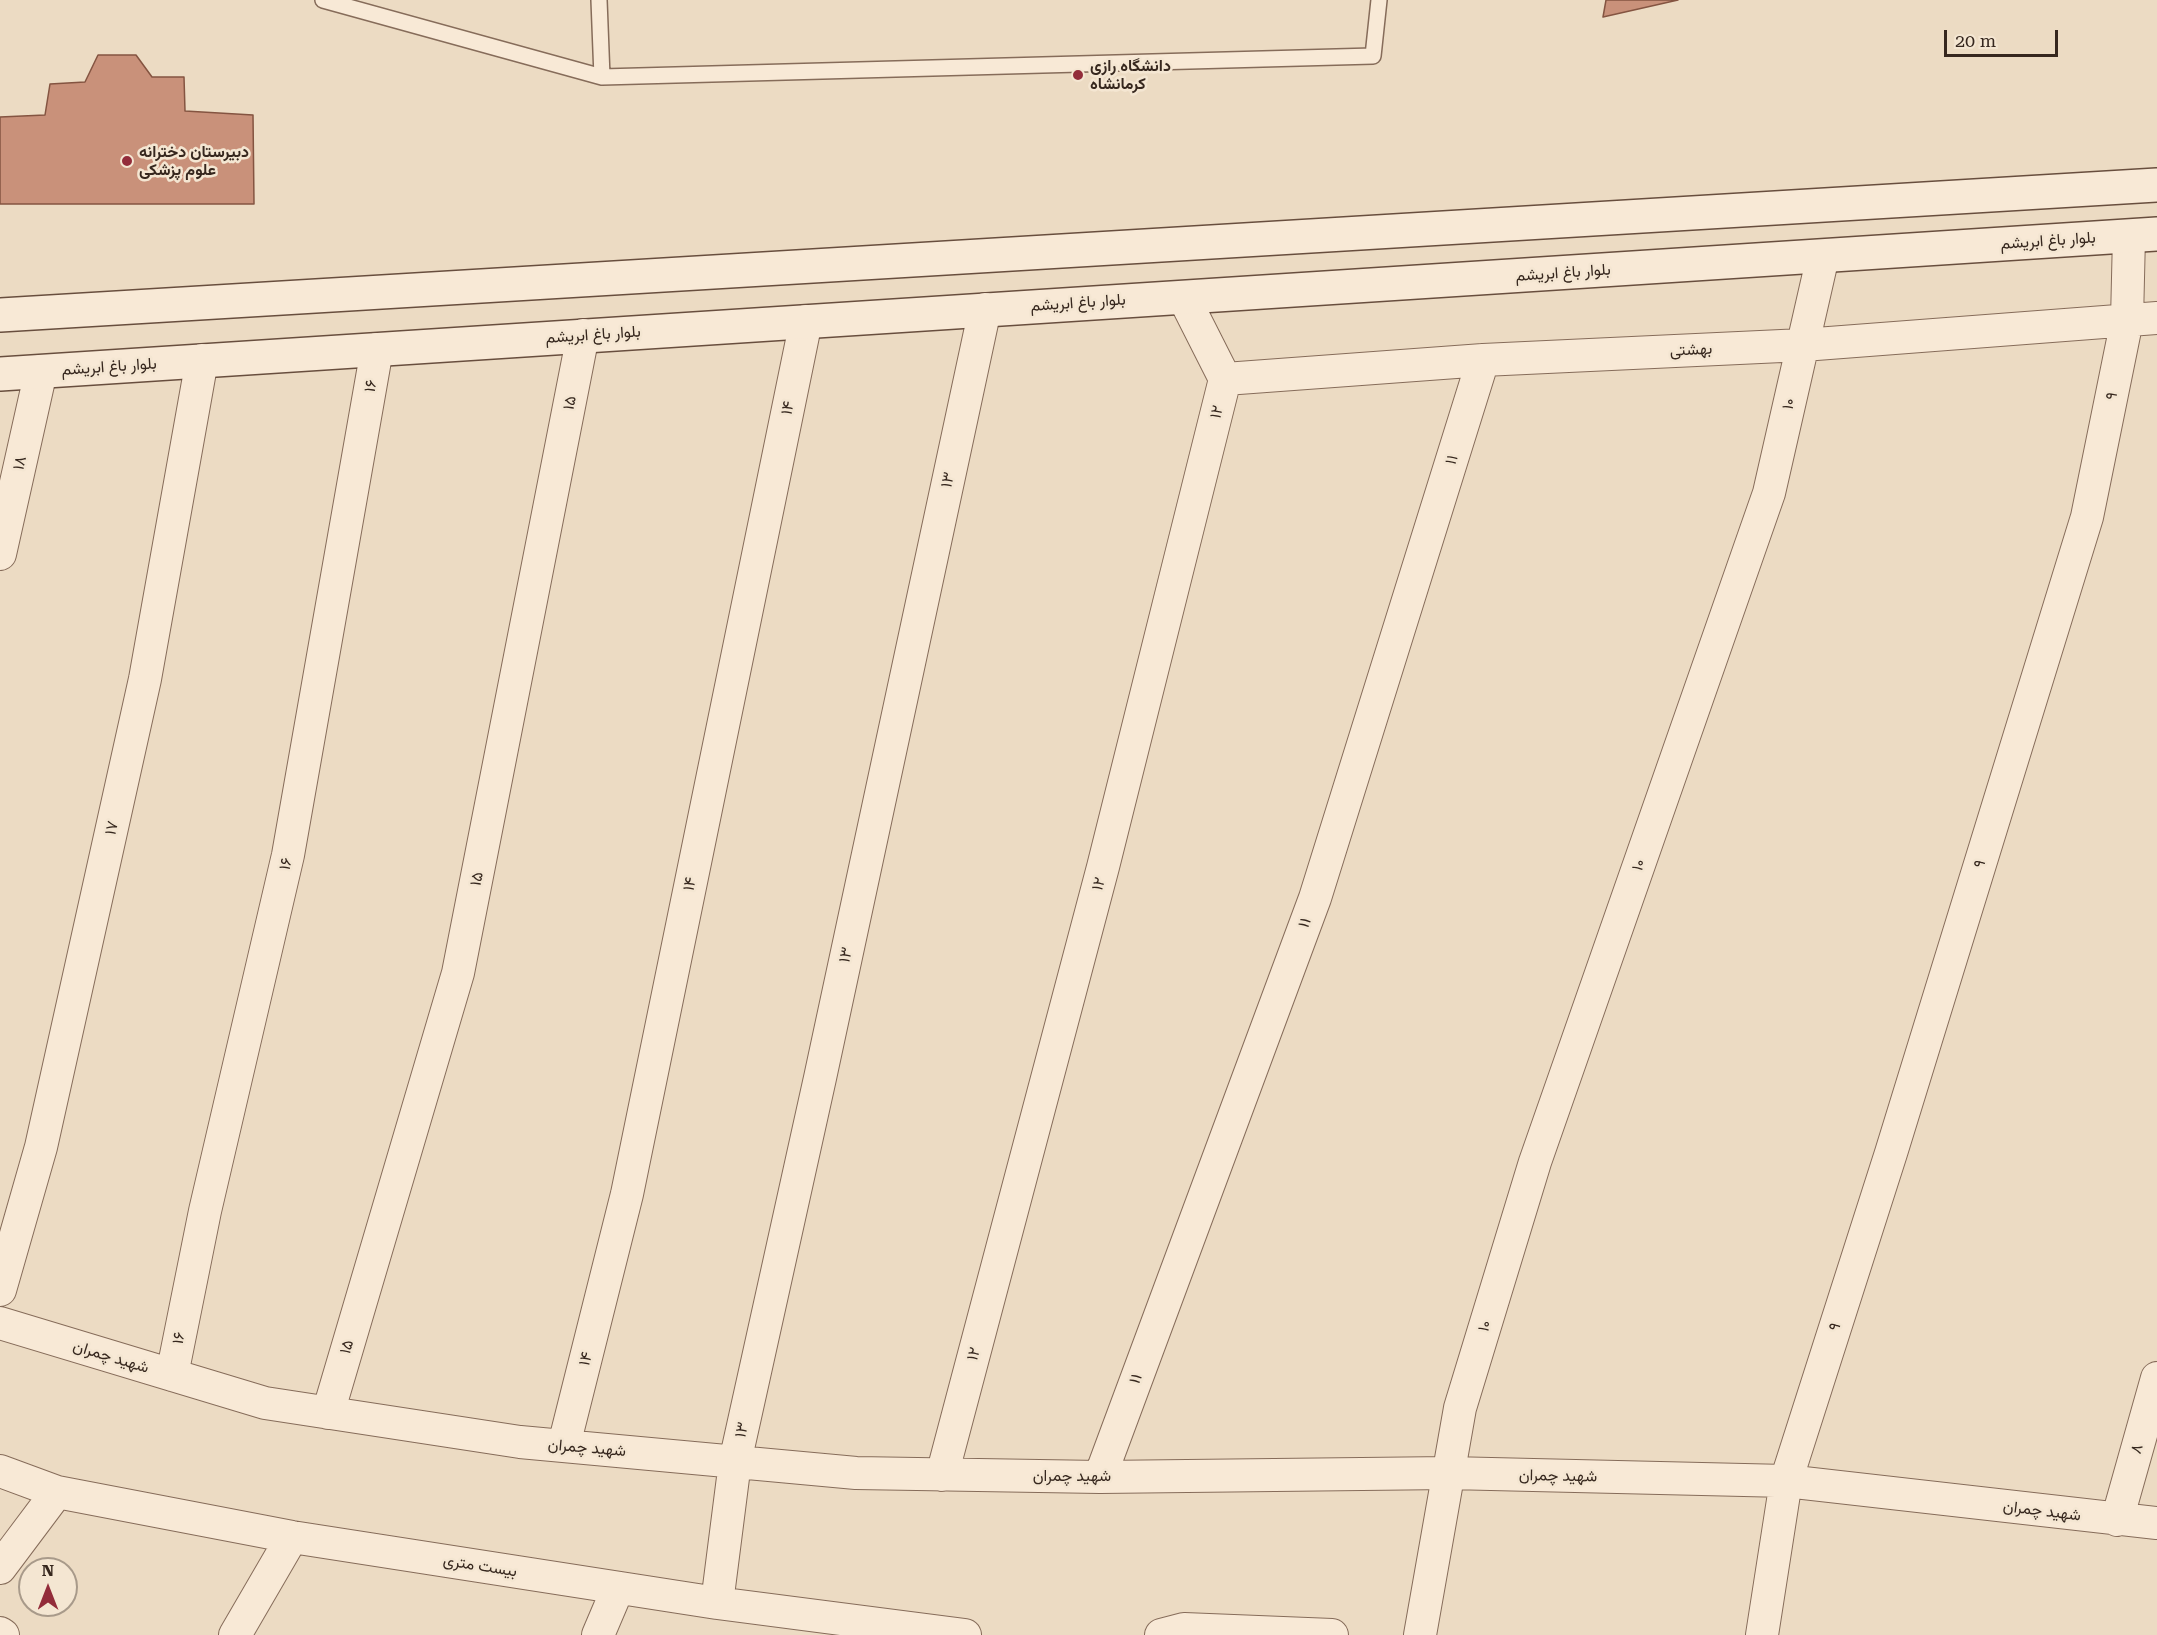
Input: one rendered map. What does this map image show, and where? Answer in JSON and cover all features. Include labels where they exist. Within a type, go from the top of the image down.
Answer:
[{"type":"main road","points":[[0,315],[2157,185]]},
{"type":"main road","name":"بلوار باغ ابریشم","points":[[0,374],[2143,235]]},
{"type":"main road","points":[[1131,248],[1122,264],[1128,285],[1141,299]]},
{"type":"main road","points":[[1037,306],[1054,296],[1062,278],[1061,268],[1047,253]]},
{"type":"street","name":"۹","points":[[1762,1635],[1786,1481],[2088,517],[2142,319],[2143,235]]},
{"type":"street","name":"۱۰","points":[[1420,1635],[1460,1408],[1535,1162],[1770,493],[1823,256]]},
{"type":"street","points":[[1184,298],[1225,379]]},
{"type":"street","name":"۱۳","points":[[717,1603],[735,1462],[985,309]]},
{"type":"street","name":"بهشتی","points":[[1225,379],[1483,360],[1803,345],[2142,319]]},
{"type":"street","name":"۱۴","points":[[564,1445],[627,1194],[806,321]]},
{"type":"street","name":"۱۵","points":[[328,1413],[459,974],[584,335]]},
{"type":"street","name":"۱۶","points":[[172,1376],[207,1200],[288,855],[377,349]]},
{"type":"street","name":"۱۷","points":[[0,1290],[41,1147],[145,679],[202,360]]},
{"type":"street","name":"۱۱","points":[[1100,1477],[1315,898],[1483,360]]},
{"type":"street","name":"۱۸","points":[[0,554],[41,371]]},
{"type":"street","name":"۱۲","points":[[942,1475],[1106,856],[1225,379]]},
{"type":"street","name":"شهید چمران","points":[[0,1323],[266,1403],[520,1442],[735,1462],[856,1473],[942,1475],[1100,1477],[1449,1473],[1786,1481],[2157,1523]]},
{"type":"street","name":"۸","points":[[2117,1520],[2157,1378]]},
{"type":"street","name":"بیست متری","points":[[0,1471],[57,1492],[292,1537],[717,1603],[809,1624],[964,1635]]},
{"type":"street","points":[[0,1568],[57,1492]]},
{"type":"street","points":[[235,1635],[292,1537]]},
{"type":"street","points":[[597,1635],[618,1588]]},
{"type":"street","points":[[1161,1635],[1184,1629],[1332,1635]]},
{"type":"lane","points":[[323,0],[602,77],[1373,56],[1379,0]]},
{"type":"lane","points":[[599,0],[602,77]]},
{"type":"building","points":[[1606,0],[1678,0],[1603,17]]},
{"type":"building","name":"دبیرستان دخترانه علوم پزشکی","points":[[98,55],[136,55],[152,77],[184,77],[185,111],[253,115],[254,204],[0,204],[0,117],[45,115],[50,84],[85,82]]},
{"type":"place","name":"دانشگاه رازی کرمانشاه","points":[[1078,75]]},
{"type":"place","name":"دبیرستان دخترانه علوم پزشکی","points":[[127,161]]}]
